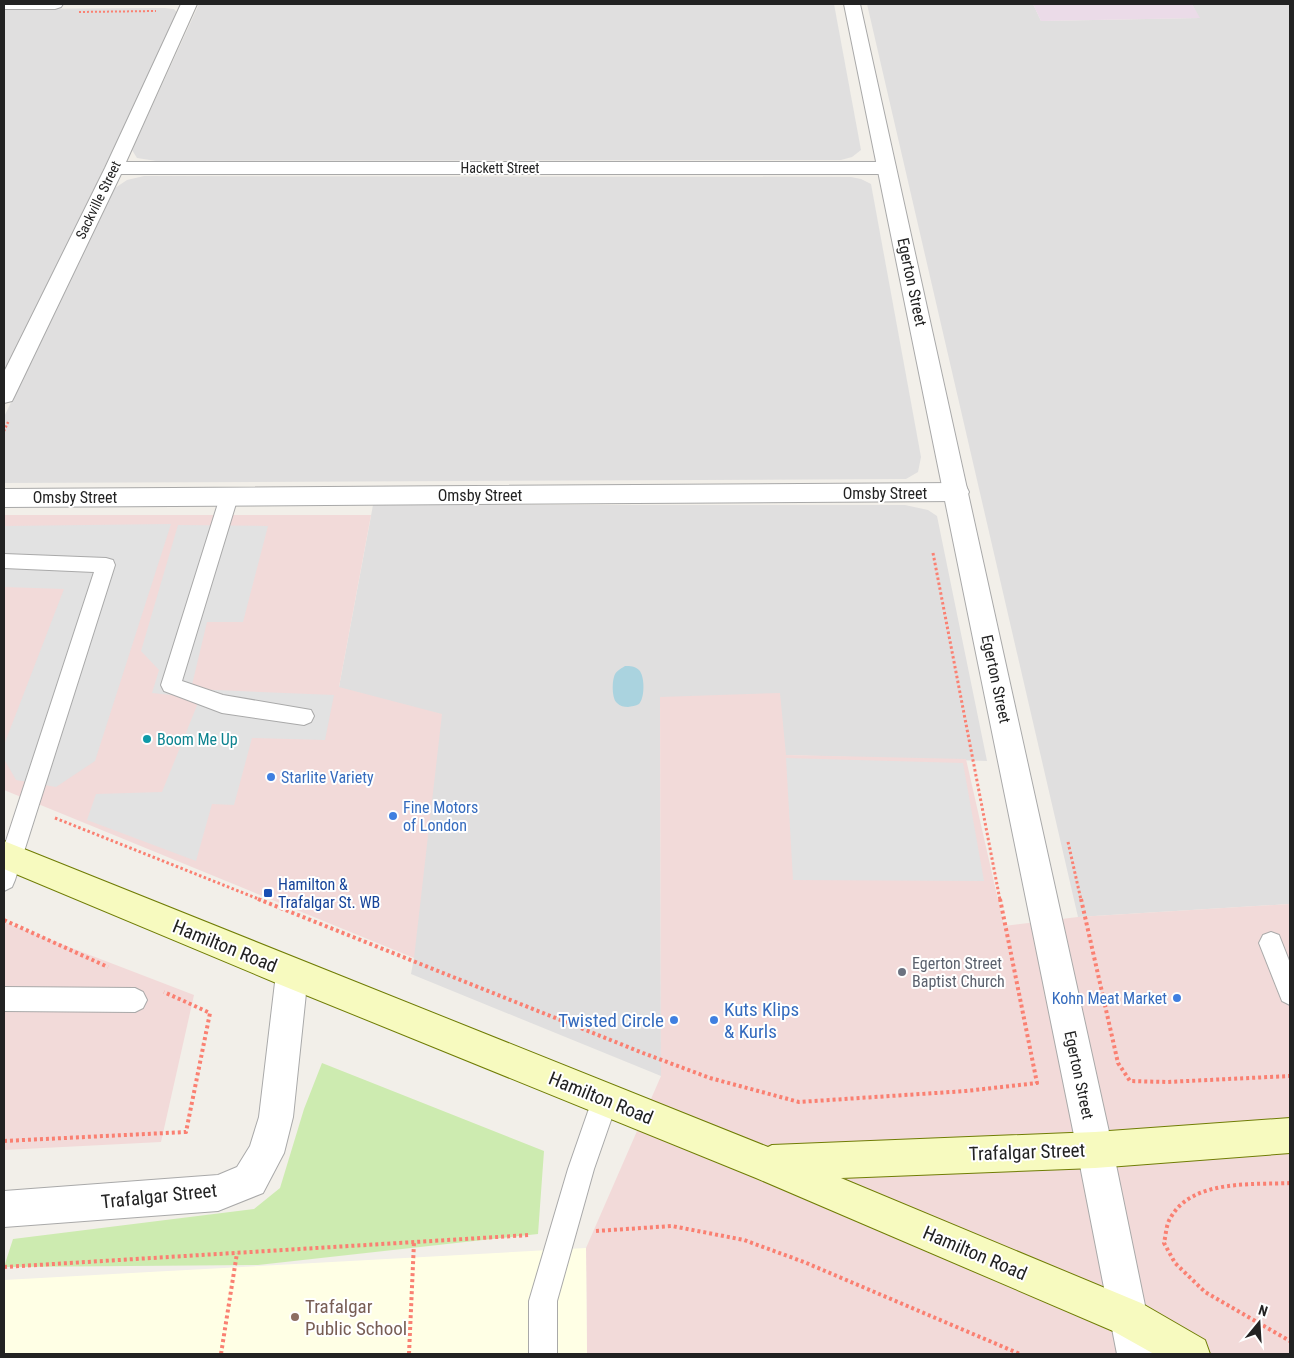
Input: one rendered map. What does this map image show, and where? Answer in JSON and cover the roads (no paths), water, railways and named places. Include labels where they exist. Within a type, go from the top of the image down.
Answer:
[{"type":"main road","name":"Hamilton Road","points":[[6,865],[292,974],[763,1163],[1127,1317],[1191,1354]]},
{"type":"main road","name":"Trafalgar Street","points":[[763,1163],[1095,1150],[1290,1136]]},
{"type":"street","points":[[4,4],[55,4]]},
{"type":"street","name":"Sackville Street","points":[[4,395],[114,168],[189,4]]},
{"type":"street","name":"Egerton Street","points":[[852,4],[1095,1150],[1127,1317],[1136,1354]]},
{"type":"street","name":"Hackett Street","points":[[114,168],[887,168]]},
{"type":"street","name":"Omsby Street","points":[[4,498],[956,492]]},
{"type":"street","name":"Trafalgar Street","points":[[4,1208],[177,1198],[218,1193],[250,1180],[266,1153],[276,1117],[292,974]]},
{"type":"lane","points":[[228,496],[171,685],[222,704],[304,716]]},
{"type":"lane","points":[[4,561],[106,565],[28,807],[6,865]]},
{"type":"lane","points":[[1271,943],[1290,993]]},
{"type":"lane","points":[[4,999],[135,1000]]},
{"type":"lane","points":[[543,1354],[543,1302],[581,1169],[605,1100]]},
{"type":"water","points":[[625,666],[631,666],[639,670],[643,682],[641,701],[638,705],[628,707],[622,706],[615,701],[613,691],[615,675]]},
{"type":"place","name":"Boom Me Up","points":[[147,739]]},
{"type":"place","name":"Starlite Variety","points":[[271,777]]},
{"type":"place","name":"Fine Motors of London","points":[[393,816]]},
{"type":"place","name":"Hamilton & Trafalgar St. WB","points":[[268,893]]},
{"type":"place","name":"Egerton Street Baptist Church","points":[[902,972]]},
{"type":"place","name":"Kohn Meat Market","points":[[1177,998]]},
{"type":"place","name":"Twisted Circle","points":[[674,1020]]},
{"type":"place","name":"Kuts Klips & Kurls","points":[[714,1020]]},
{"type":"place","name":"Trafalgar Public School","points":[[295,1317]]}]
